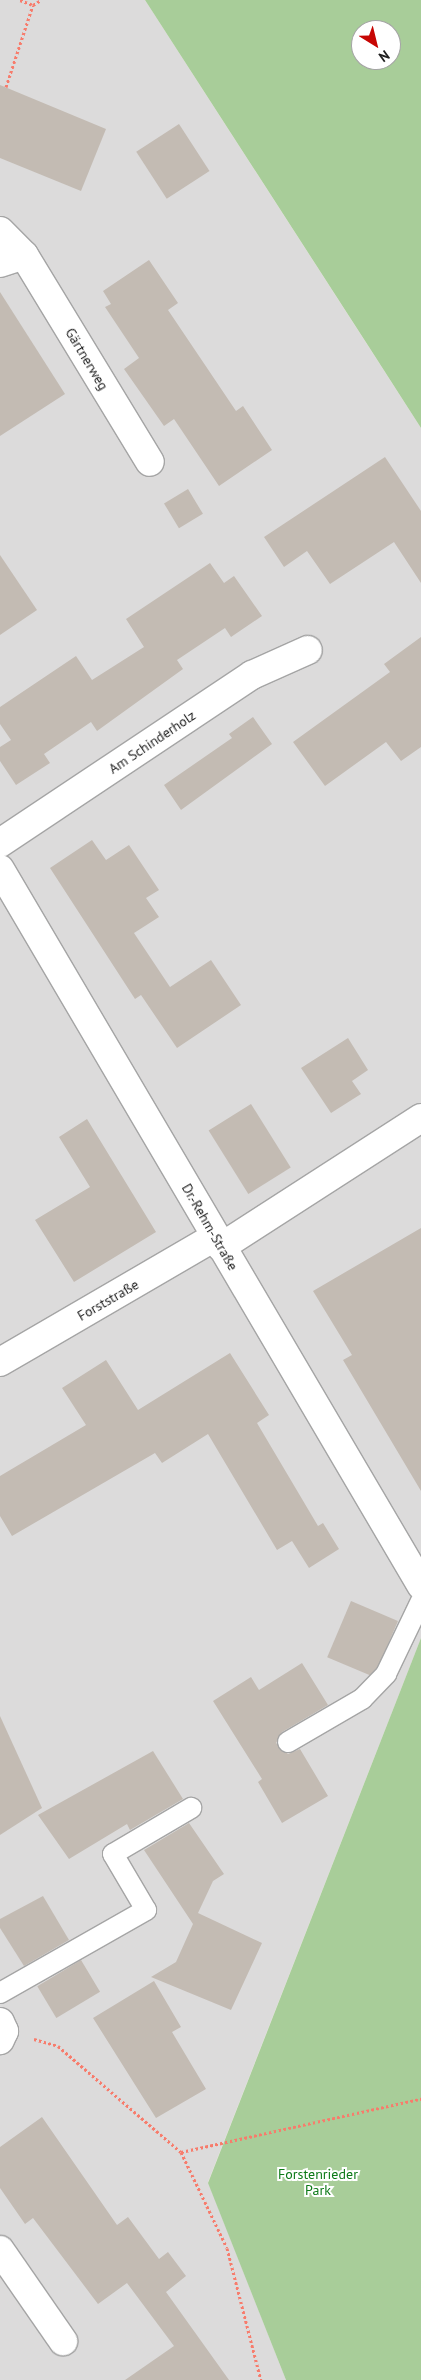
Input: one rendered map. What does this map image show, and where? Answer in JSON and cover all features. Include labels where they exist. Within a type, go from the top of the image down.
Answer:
[{"type":"street","name":"Gärtnerweg","points":[[0,231],[12,259],[150,462]]},
{"type":"street","name":"Am Schinderholz","points":[[0,843],[252,675],[308,650]]},
{"type":"street","name":"Dr.-Rehm-Straße","points":[[0,869],[421,1585]]},
{"type":"street","name":"Forststraße","points":[[0,1362],[218,1242],[421,1118]]},
{"type":"street","points":[[0,2250],[63,2341]]},
{"type":"lane","points":[[288,1742],[362,1699],[386,1674],[421,1601]]},
{"type":"lane","points":[[0,1993],[146,1910],[113,1854],[191,1808]]},
{"type":"path","points":[[20,0],[34,5]]},
{"type":"path","points":[[6,87],[34,5],[41,0]]},
{"type":"path","points":[[2,2031],[58,2046],[181,2152],[228,2248],[261,2380]]},
{"type":"path","points":[[181,2152],[421,2099]]},
{"type":"shaded area","points":[[0,0],[145,0],[421,428],[421,1638],[208,2182],[286,2380],[0,2380]]},
{"type":"green space","points":[[145,0],[421,0],[421,428]]},
{"type":"green space","name":"Forstenrieder Park","points":[[421,1638],[421,2380],[286,2380],[208,2183]]},
{"type":"building","points":[[0,85],[106,129],[81,191],[0,158]]},
{"type":"building","points":[[179,124],[209,171],[167,199],[136,152]]},
{"type":"building","points":[[149,260],[178,303],[168,310],[236,411],[243,406],[272,450],[219,486],[174,419],[164,426],[124,369],[139,358],[105,307],[111,304],[103,291]]},
{"type":"building","points":[[0,292],[65,394],[0,436]]},
{"type":"building","points":[[385,457],[421,511],[421,583],[394,542],[330,584],[307,551],[284,567],[264,537]]},
{"type":"building","points":[[188,489],[203,514],[179,528],[164,503]]},
{"type":"building","points":[[0,555],[37,610],[0,635]]},
{"type":"building","points":[[210,563],[224,583],[234,576],[262,616],[231,637],[225,628],[177,660],[183,669],[97,731],[91,722],[44,754],[50,763],[16,785],[0,761],[0,747],[11,740],[0,724],[0,707],[76,656],[92,680],[144,647],[126,619]]},
{"type":"building","points":[[421,637],[421,747],[401,761],[386,742],[325,786],[293,742],[390,672],[384,664]]},
{"type":"building","points":[[253,717],[272,744],[181,810],[164,785],[232,738],[229,734]]},
{"type":"building","points":[[92,840],[106,860],[129,845],[159,890],[146,898],[159,917],[134,933],[170,987],[211,960],[241,1005],[177,1048],[141,995],[135,999],[50,868]]},
{"type":"building","points":[[348,1038],[368,1070],[352,1081],[361,1094],[331,1113],[301,1068]]},
{"type":"building","points":[[251,1104],[291,1168],[248,1194],[209,1130]]},
{"type":"building","points":[[87,1119],[156,1232],[74,1282],[35,1220],[90,1187],[59,1137]]},
{"type":"building","points":[[421,1228],[421,1491],[343,1360],[352,1355],[313,1291]]},
{"type":"building","points":[[230,1353],[269,1415],[257,1423],[318,1526],[323,1523],[339,1549],[309,1568],[292,1541],[277,1550],[208,1434],[162,1463],[155,1453],[12,1536],[0,1516],[0,1476],[86,1425],[62,1388],[106,1360],[138,1410]]},
{"type":"building","points":[[351,1601],[398,1621],[374,1677],[327,1657]]},
{"type":"building","points":[[302,1663],[328,1705],[282,1732],[276,1743],[288,1754],[300,1749],[328,1796],[282,1823],[258,1782],[262,1779],[213,1701],[251,1677],[259,1690]]},
{"type":"building","points":[[0,1716],[42,1808],[0,1835]]},
{"type":"building","points":[[153,1751],[183,1799],[130,1830],[127,1824],[69,1859],[38,1815]]},
{"type":"building","points":[[189,1823],[224,1874],[213,1881],[198,1913],[262,1943],[231,2010],[151,1977],[176,1962],[193,1924],[144,1850]]},
{"type":"building","points":[[43,1896],[69,1940],[24,1966],[0,1928],[0,1919]]},
{"type":"building","points":[[81,1960],[100,1992],[56,2018],[37,1986]]},
{"type":"building","points":[[154,1981],[181,2027],[172,2032],[206,2089],[156,2118],[93,2018]]},
{"type":"building","points":[[42,2117],[117,2225],[128,2217],[159,2259],[168,2252],[186,2276],[166,2292],[229,2380],[125,2380],[174,2346],[127,2283],[98,2304],[33,2218],[25,2224],[0,2188],[0,2147]]}]
